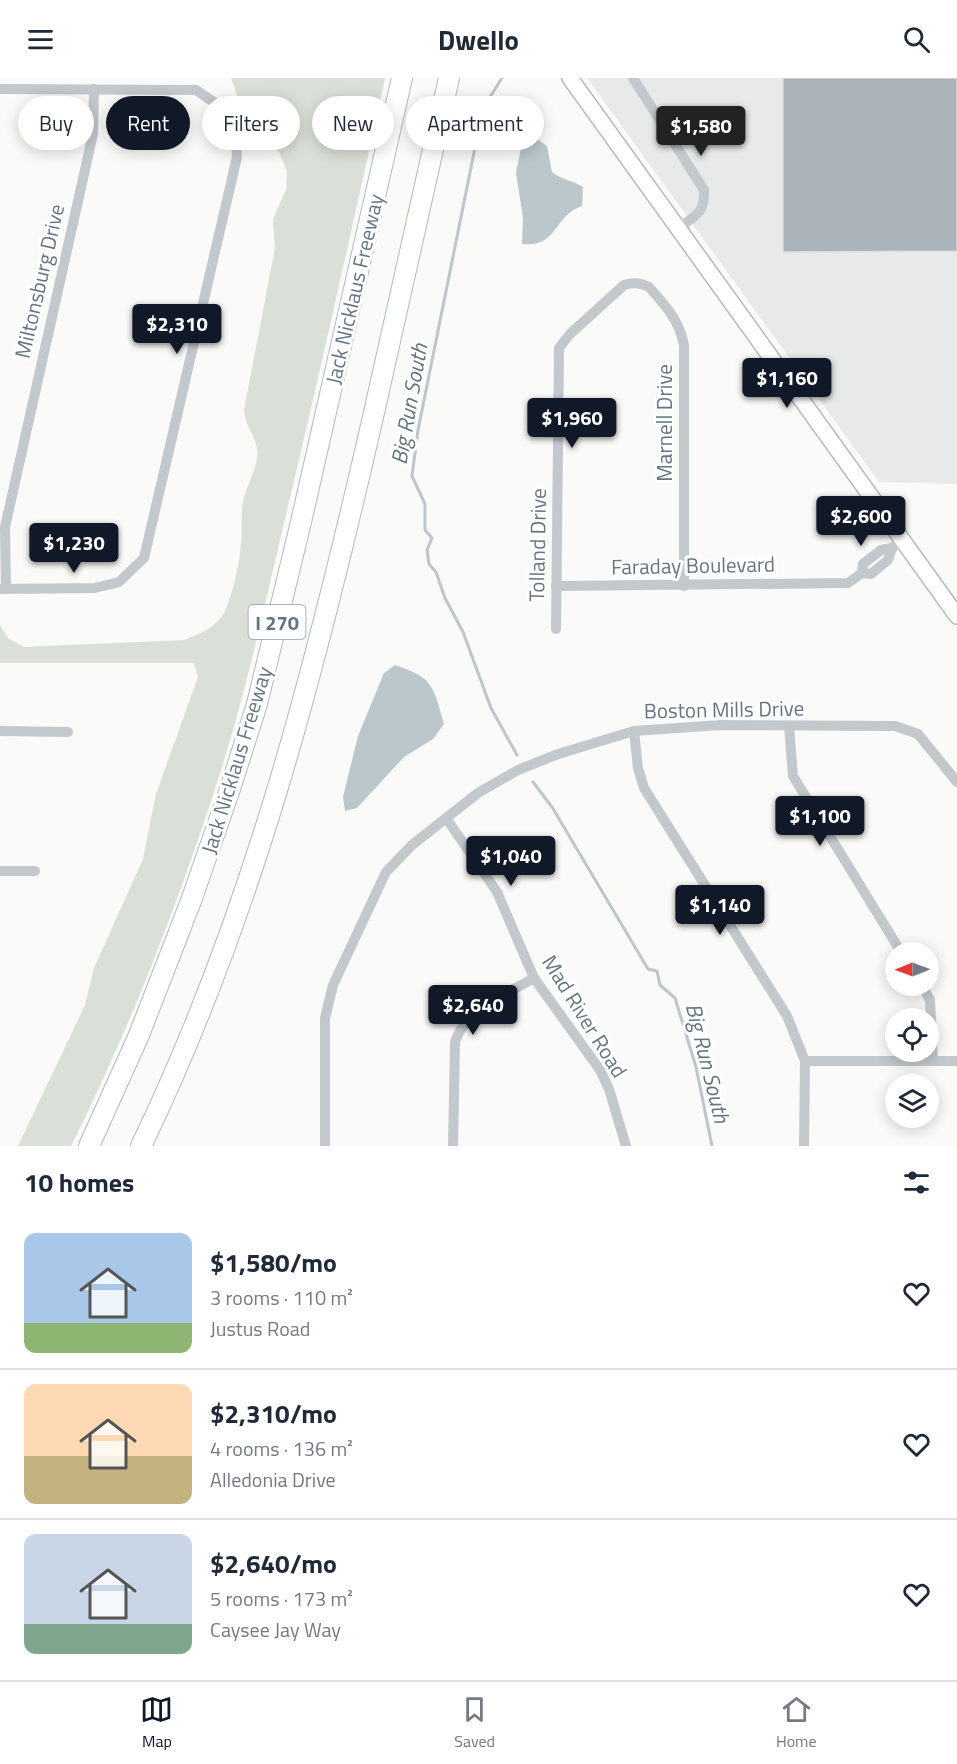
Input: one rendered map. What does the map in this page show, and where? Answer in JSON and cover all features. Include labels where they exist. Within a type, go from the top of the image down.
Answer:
[{"type":"highway","name":"Jack Nicklaus Freeway","points":[[89,1146],[139,1035],[187,912],[257,704],[302,522],[402,78]]},
{"type":"highway","name":"I 270","points":[[141,1146],[188,1038],[230,932],[288,757],[346,532],[449,78]]},
{"type":"street","points":[[570,78],[678,228],[897,544],[957,616]]},
{"type":"street","points":[[633,78],[705,190],[705,204],[697,215],[678,228]]},
{"type":"street","points":[[0,89],[196,90],[221,107],[235,128],[237,157],[144,558],[119,582],[95,588],[3,589]]},
{"type":"street","name":"Miltonsburg Drive","points":[[3,589],[5,527],[93,134],[94,89]]},
{"type":"street","name":"Tolland Drive","points":[[556,629],[559,348],[570,334],[624,285],[635,283]]},
{"type":"street","name":"Marnell Drive","points":[[635,283],[649,287],[675,317],[684,345],[684,586]]},
{"type":"street","name":"Faraday Boulevard","points":[[556,586],[848,583],[862,573],[871,574],[888,561],[897,544]]},
{"type":"street","name":"Boston Mills Drive","points":[[324,1146],[325,1018],[333,985],[386,872],[412,845],[478,793],[518,770],[558,753],[634,731],[720,725],[902,728],[923,739],[957,782]]},
{"type":"street","points":[[789,726],[793,776],[896,942]]},
{"type":"street","points":[[634,731],[638,768],[644,788],[788,1016],[805,1061],[804,1146]]},
{"type":"street","points":[[0,732],[68,732]]},
{"type":"street","name":"Mad River Road","points":[[446,818],[497,892],[534,978],[600,1070],[609,1089],[626,1146]]},
{"type":"street","points":[[0,871],[34,871]]},
{"type":"street","points":[[453,1146],[455,1042],[461,1028],[473,1013],[534,978]]},
{"type":"street","points":[[805,1061],[885,1061]]},
{"type":"street","points":[[939,1061],[957,1061]]},
{"type":"shaded area","points":[[231,78],[385,78],[381,96],[312,96],[312,150],[369,150],[251,663],[233,731],[197,843],[130,1018],[71,1146],[18,1146],[85,1005],[94,968],[143,859],[156,794],[198,677],[194,663],[0,663],[0,625],[8,638],[24,647],[184,640],[203,632],[216,623],[224,613],[234,583],[240,552],[243,503],[257,455],[256,444],[244,410],[275,248],[273,219],[286,190],[287,171],[277,150],[300,150],[300,96],[237,95]]},
{"type":"shaded area","points":[[587,78],[957,78],[957,484],[879,482]]},
{"type":"shaded area","points":[[544,144],[547,146],[552,172],[583,187],[582,206],[565,217],[542,241],[522,244],[523,218],[516,173],[521,150],[544,150]]},
{"type":"shaded area","points":[[395,665],[418,674],[430,685],[444,724],[433,739],[404,757],[357,808],[345,811],[343,797],[358,736],[384,673]]},
{"type":"building","points":[[783,78],[957,78],[957,251],[783,252]]},
{"type":"waterway","name":"Big Run South","points":[[502,78],[483,108],[418,430],[412,476],[425,504],[425,530],[432,538],[427,550],[429,564],[436,572],[445,598],[463,632],[491,708],[517,755]]},
{"type":"waterway","name":"Big Run South","points":[[533,782],[552,807],[648,969],[657,971],[660,985],[675,998],[696,1067],[712,1146]]}]
